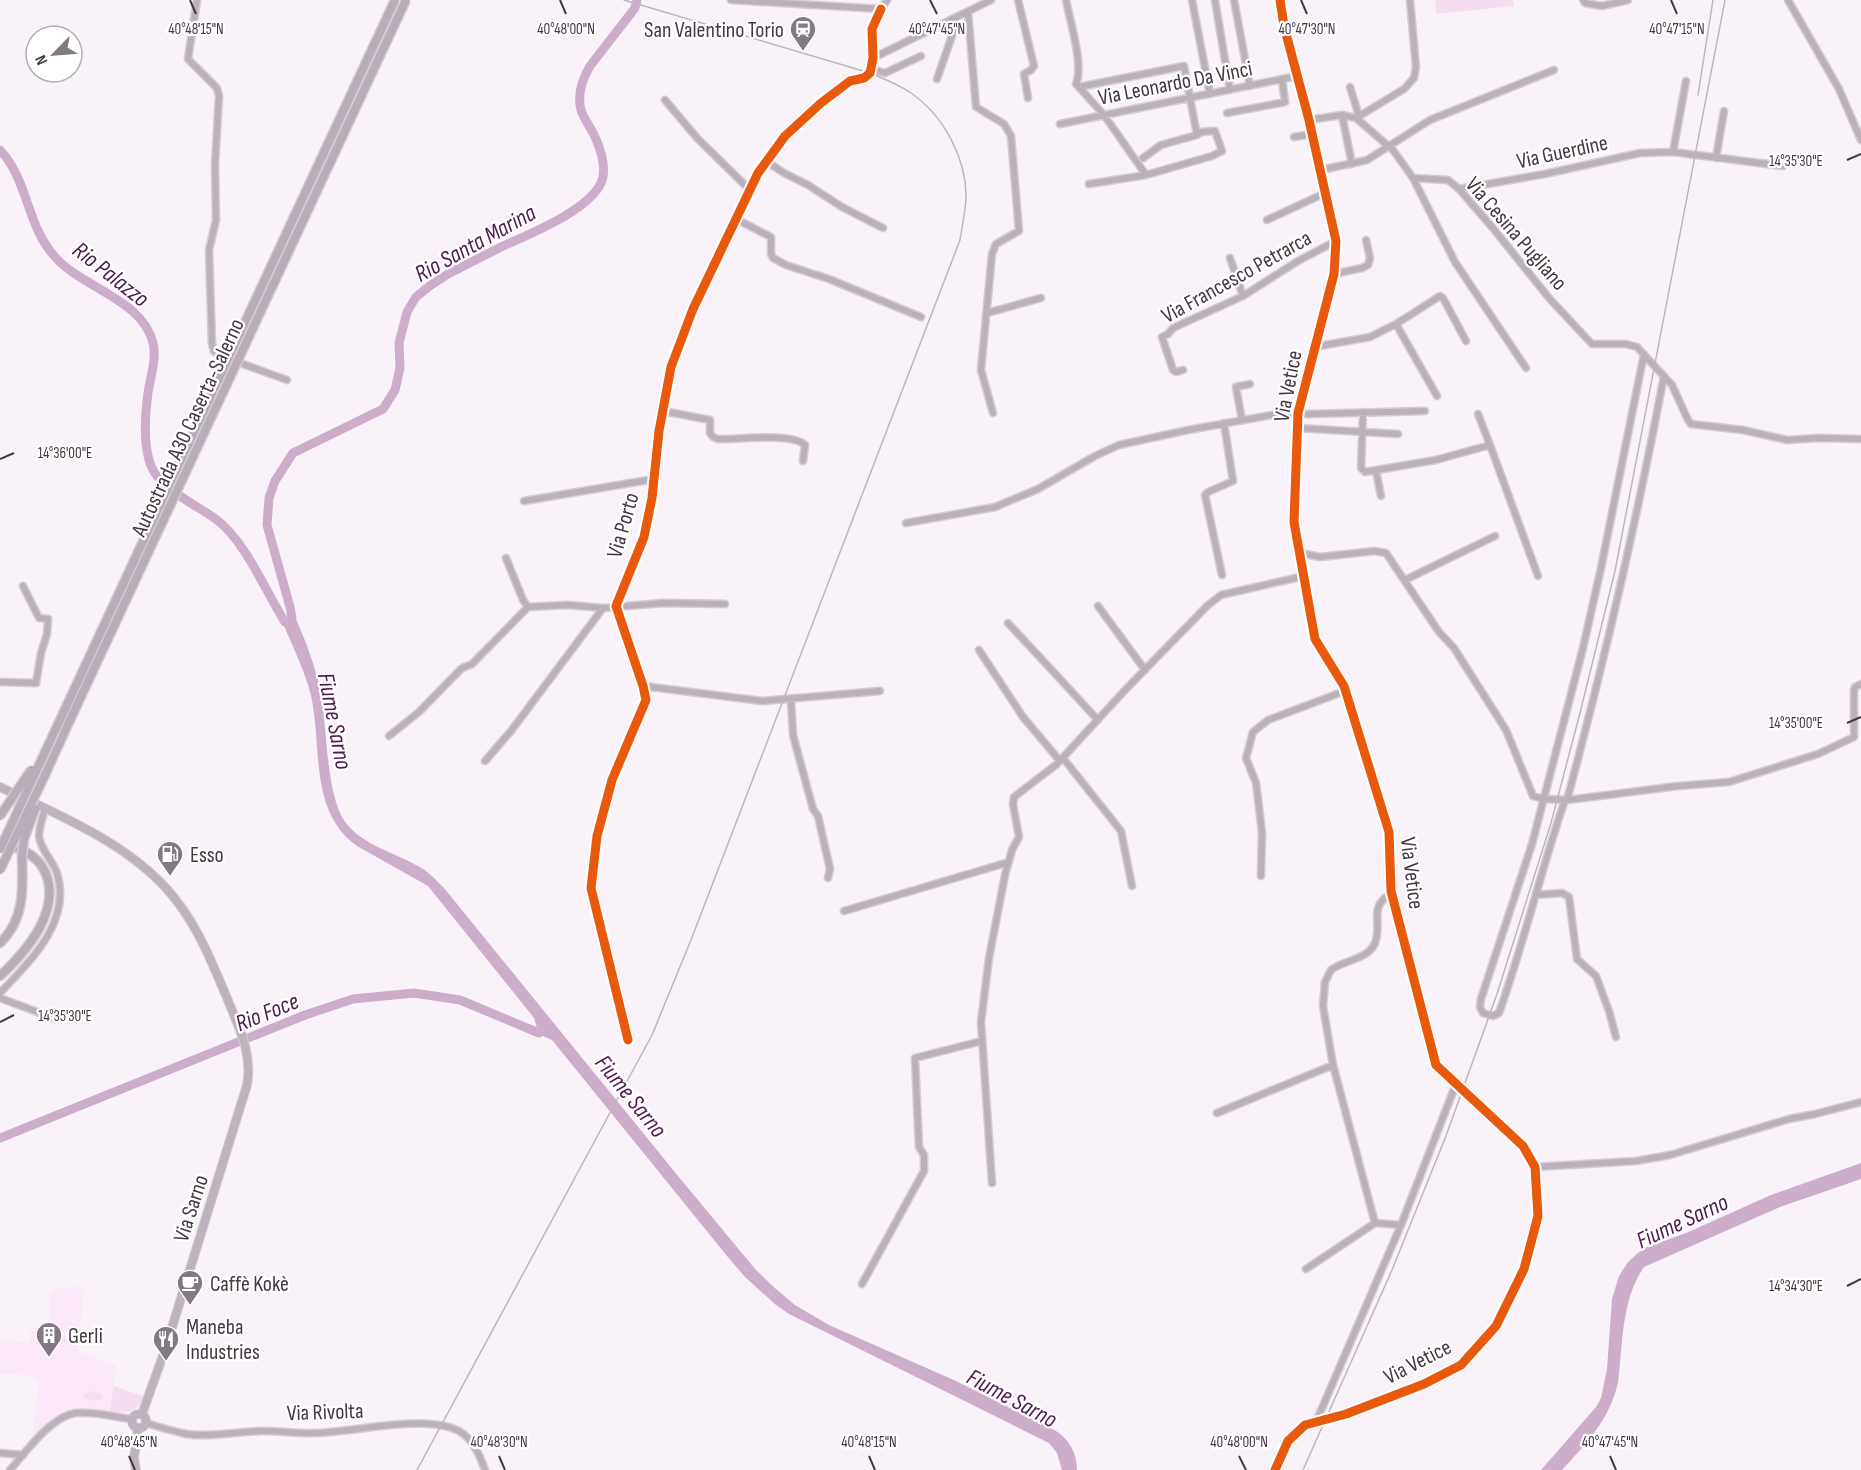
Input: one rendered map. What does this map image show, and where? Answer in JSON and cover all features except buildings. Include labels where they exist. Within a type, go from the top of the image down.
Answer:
[{"type":"highway","name":"Autostrada A30 Caserta-Salerno","points":[[0,847],[395,0]]},
{"type":"highway","name":"Autostrada A30 Caserta-Salerno","points":[[0,870],[406,0]]},
{"type":"highway","points":[[0,816],[21,787],[55,729]]},
{"type":"highway","points":[[0,943],[15,924],[21,908],[22,856],[28,827],[44,788],[45,775]]},
{"type":"highway","points":[[0,847],[19,848],[36,859],[45,872],[50,896],[39,929],[26,949],[0,976]]},
{"type":"main road","name":"Via Sarno","points":[[0,788],[45,808],[108,842],[162,883],[197,931],[214,966],[246,1046],[250,1069],[248,1085],[165,1350],[142,1414]]},
{"type":"main road","points":[[136,1414],[142,1414],[146,1423],[138,1428],[133,1424],[132,1419],[136,1414]]},
{"type":"main road","points":[[136,1470],[134,1458],[138,1428]]},
{"type":"street","points":[[197,0],[188,59],[217,88],[219,96],[216,220],[209,250],[212,344],[218,355],[287,380]]},
{"type":"street","points":[[731,0],[817,3],[881,9]]},
{"type":"street","points":[[887,0],[872,29],[871,71],[885,73],[921,56]]},
{"type":"street","points":[[873,58],[991,0]]},
{"type":"street","points":[[1018,0],[1034,66],[1024,74],[1028,98]]},
{"type":"street","points":[[1065,0],[1076,56],[1078,78],[1076,84],[1104,115],[1146,175]]},
{"type":"street","points":[[1192,0],[1210,94]]},
{"type":"street","points":[[1215,0],[1230,90]]},
{"type":"street","points":[[1234,0],[1250,86]]},
{"type":"street","name":"Via Vetice","points":[[1275,1470],[1287,1441],[1305,1425],[1346,1414],[1424,1384],[1461,1365],[1496,1326],[1524,1269],[1538,1216],[1535,1167],[1523,1146],[1436,1065],[1392,893],[1389,832],[1345,691],[1315,639],[1294,522],[1298,413],[1334,274],[1336,241],[1309,120],[1284,26],[1280,0]]},
{"type":"street","points":[[1309,120],[1342,115],[1358,117],[1404,89],[1413,78],[1416,67],[1410,0]]},
{"type":"street","points":[[1583,0],[1585,3],[1602,6],[1628,0]]},
{"type":"street","points":[[1788,0],[1839,89],[1861,140]]},
{"type":"street","points":[[968,12],[976,107],[1004,124],[1011,136],[1019,231],[996,244],[993,249],[981,370],[993,413]]},
{"type":"street","points":[[937,79],[955,18]]},
{"type":"street","points":[[1079,87],[1184,66],[1197,135]]},
{"type":"street","points":[[1321,170],[1367,160],[1430,120],[1554,70]]},
{"type":"street","name":"Via Porto","points":[[616,606],[644,537],[671,367],[693,309],[758,173],[766,161],[785,136],[821,103],[850,81],[864,78],[871,71]]},
{"type":"street","name":"Via Leonardo Da Vinci","points":[[1060,124],[1297,76]]},
{"type":"street","points":[[1227,113],[1285,102],[1282,80]]},
{"type":"street","points":[[1673,152],[1686,81]]},
{"type":"street","points":[[1350,87],[1358,117],[1389,147],[1413,178],[1455,262],[1526,368]]},
{"type":"street","points":[[664,100],[697,138],[750,190]]},
{"type":"street","points":[[1716,158],[1724,111]]},
{"type":"street","points":[[1342,115],[1352,164]]},
{"type":"street","points":[[1089,184],[1146,175],[1222,151],[1215,131],[1201,132],[1161,145],[1143,158]]},
{"type":"street","points":[[1294,137],[1312,134]]},
{"type":"street","name":"Via Guerdine","points":[[1459,189],[1545,174],[1640,153],[1673,152],[1783,166]]},
{"type":"street","points":[[766,161],[842,207],[883,228]]},
{"type":"street","name":"Via Cesina Pugliano","points":[[1413,178],[1448,180],[1459,189],[1549,298],[1592,344],[1637,347],[1644,354]]},
{"type":"street","points":[[1267,220],[1325,193]]},
{"type":"street","points":[[736,219],[771,237],[771,254],[778,261],[829,279],[921,317]]},
{"type":"street","points":[[1334,274],[1368,265],[1370,258],[1366,240]]},
{"type":"street","name":"Via Francesco Petrarca","points":[[1183,370],[1176,372],[1173,370],[1162,337],[1173,328],[1243,296],[1298,261],[1336,241]]},
{"type":"street","points":[[1230,258],[1243,296]]},
{"type":"street","points":[[1314,347],[1370,337],[1396,324],[1440,296],[1466,341]]},
{"type":"street","points":[[987,313],[1041,298]]},
{"type":"street","points":[[1396,324],[1437,396]]},
{"type":"street","points":[[1644,354],[1594,602],[1544,800],[1532,844],[1481,999],[1480,1007],[1483,1013],[1492,1016],[1499,1012],[1511,979],[1566,800],[1614,619],[1639,508],[1664,376]]},
{"type":"street","points":[[1644,354],[1672,385],[1688,420],[1695,426],[1743,430],[1787,440],[1861,439]]},
{"type":"street","points":[[1242,420],[1236,387],[1250,384]]},
{"type":"street","points":[[663,411],[710,420],[711,433],[718,440],[784,438],[799,440],[805,445],[803,461]]},
{"type":"street","points":[[906,523],[995,507],[1038,489],[1119,445],[1272,415],[1425,411]]},
{"type":"street","points":[[1363,412],[1361,468],[1365,472],[1436,460],[1490,445]]},
{"type":"street","points":[[1478,414],[1538,576]]},
{"type":"street","points":[[1222,575],[1205,495],[1233,481],[1224,423]]},
{"type":"street","points":[[1298,428],[1363,430],[1398,434]]},
{"type":"street","points":[[1376,471],[1381,496]]},
{"type":"street","points":[[524,501],[654,479]]},
{"type":"street","points":[[1405,580],[1495,536]]},
{"type":"street","points":[[1300,552],[1320,557],[1375,551],[1386,553],[1439,632],[1454,648],[1506,730],[1533,796],[1544,800],[1566,800],[1729,782],[1818,754],[1854,737],[1854,690],[1861,684]]},
{"type":"street","points":[[506,558],[528,607]]},
{"type":"street","points":[[992,1183],[981,1022],[989,958],[1009,862],[1019,837],[1013,804],[1014,797],[1061,759],[1207,606],[1221,595],[1304,576]]},
{"type":"street","points":[[0,682],[36,683],[48,619],[39,618],[23,586]]},
{"type":"street","points":[[389,736],[419,712],[462,668],[472,664],[528,607],[568,604],[603,608],[663,603],[725,603]]},
{"type":"street","points":[[616,606],[646,700],[612,780],[597,836],[591,888],[628,1040]]},
{"type":"street","points":[[1098,606],[1145,670]]},
{"type":"street","points":[[485,761],[603,608]]},
{"type":"street","points":[[1008,623],[1098,720]]},
{"type":"street","points":[[979,650],[1023,717],[1121,831],[1132,886]]},
{"type":"street","points":[[643,686],[753,701],[791,700],[880,691]]},
{"type":"street","points":[[1261,876],[1262,832],[1256,783],[1246,758],[1253,732],[1268,720],[1345,691]]},
{"type":"street","points":[[791,700],[793,735],[813,809],[818,816],[830,869],[828,878]]},
{"type":"street","points":[[0,993],[41,948],[57,914],[60,885],[39,834],[45,808]]},
{"type":"street","points":[[844,911],[1009,862]]},
{"type":"street","points":[[1375,1223],[1333,1065],[1323,1006],[1328,974],[1334,967],[1372,948],[1376,938],[1378,906],[1381,900],[1392,893]]},
{"type":"street","points":[[1536,895],[1562,893],[1569,897],[1577,959],[1596,976],[1616,1037]]},
{"type":"street","points":[[0,998],[56,1019]]},
{"type":"street","points":[[862,1284],[924,1171],[924,1155],[919,1147],[915,1058],[982,1041]]},
{"type":"street","points":[[1217,1113],[1333,1065]]},
{"type":"street","points":[[1316,1422],[1401,1225],[1456,1084]]},
{"type":"street","points":[[1535,1167],[1636,1161],[1670,1155],[1800,1116],[1861,1102]]},
{"type":"street","points":[[1306,1269],[1375,1223],[1401,1225]]},
{"type":"street","points":[[10,1470],[59,1419],[69,1415],[88,1413],[132,1419]]},
{"type":"street","name":"Via Rivolta","points":[[146,1423],[186,1434],[204,1435],[242,1431],[313,1433],[408,1425],[441,1426],[453,1428],[464,1434],[479,1455],[485,1470]]},
{"type":"street","points":[[0,1453],[23,1455]]},
{"type":"shaded area","points":[[1435,0],[1513,0],[1514,6],[1436,14]]},
{"type":"shaded area","name":"Fiume Sarno","points":[[290,607],[308,649],[319,683],[334,796],[339,811],[353,831],[370,843],[424,870],[444,888],[678,1176],[756,1270],[776,1289],[795,1305],[829,1325],[956,1381],[1056,1431],[1072,1448],[1077,1470],[1062,1470],[1057,1453],[1049,1443],[789,1314],[745,1277],[552,1040],[527,1029],[537,1028],[534,1018],[428,886],[357,846],[341,831],[330,813],[323,794],[309,688],[278,611],[280,610],[286,617],[290,615]]},
{"type":"shaded area","name":"Fiume Sarno","points":[[1861,1163],[1861,1179],[1780,1207],[1644,1267],[1636,1280],[1627,1308],[1618,1383],[1603,1420],[1562,1470],[1541,1470],[1596,1407],[1601,1398],[1607,1369],[1612,1299],[1619,1276],[1628,1262],[1647,1247],[1686,1233],[1771,1195]]},
{"type":"shaded area","name":"Gerli","points":[[84,1286],[78,1352],[117,1366],[108,1411],[91,1409],[58,1413],[32,1439],[39,1385],[33,1376],[0,1373],[0,1340],[29,1342],[31,1331],[48,1331],[51,1290]]},
{"type":"shaded area","points":[[114,1386],[145,1397],[138,1407],[130,1412],[109,1411]]},
{"type":"shaded area","points":[[93,1391],[101,1394],[102,1399],[92,1401],[83,1397],[84,1393]]},
{"type":"waterway","name":"Rio Santa Marina","points":[[292,618],[267,525],[269,498],[275,481],[293,453],[383,409],[395,390],[400,368],[399,343],[407,312],[416,297],[448,274],[557,221],[584,203],[594,193],[603,178],[603,167],[596,139],[581,110],[581,87],[590,66],[635,8],[637,0]]},
{"type":"waterway","name":"Rio Palazzo","points":[[0,150],[17,175],[39,232],[56,258],[81,278],[125,305],[147,328],[153,343],[154,355],[146,420],[148,458],[151,466],[162,482],[227,529],[246,554],[285,622]]},
{"type":"waterway","name":"Rio Foce","points":[[0,1138],[305,1015],[353,999],[414,993],[460,1000],[539,1033]]},
{"type":"railway","points":[[417,1470],[652,1035],[691,940],[960,240],[964,215],[965,184],[958,154],[934,114],[906,90],[870,73],[624,0]]},
{"type":"railway","points":[[1698,95],[1713,0]]},
{"type":"railway","points":[[1303,1470],[1392,1270],[1446,1136],[1497,994],[1551,823],[1615,571],[1725,0]]},
{"type":"cycle path","points":[[1275,1470],[1288,1441],[1305,1425],[1346,1414],[1424,1384],[1461,1365],[1496,1326],[1524,1269],[1538,1216],[1535,1167],[1523,1146],[1436,1065],[1391,891],[1389,832],[1344,686],[1315,639],[1294,522],[1298,413],[1334,274],[1336,241],[1309,120],[1284,26],[1280,0]]},
{"type":"cycle path","points":[[628,1040],[591,888],[597,836],[612,780],[646,700],[616,606],[644,537],[652,498],[659,431],[671,367],[693,309],[758,173],[785,136],[821,103],[850,81],[864,78],[870,73],[873,58],[872,29],[881,9]]},
{"type":"place","name":"San Valentino Torio","points":[[803,52]]},
{"type":"place","name":"Esso","points":[[170,877]]},
{"type":"place","name":"Caffè Kokè","points":[[190,1306]]},
{"type":"place","name":"Gerli","points":[[49,1358]]},
{"type":"place","name":"Maneba Industries","points":[[166,1362]]}]
